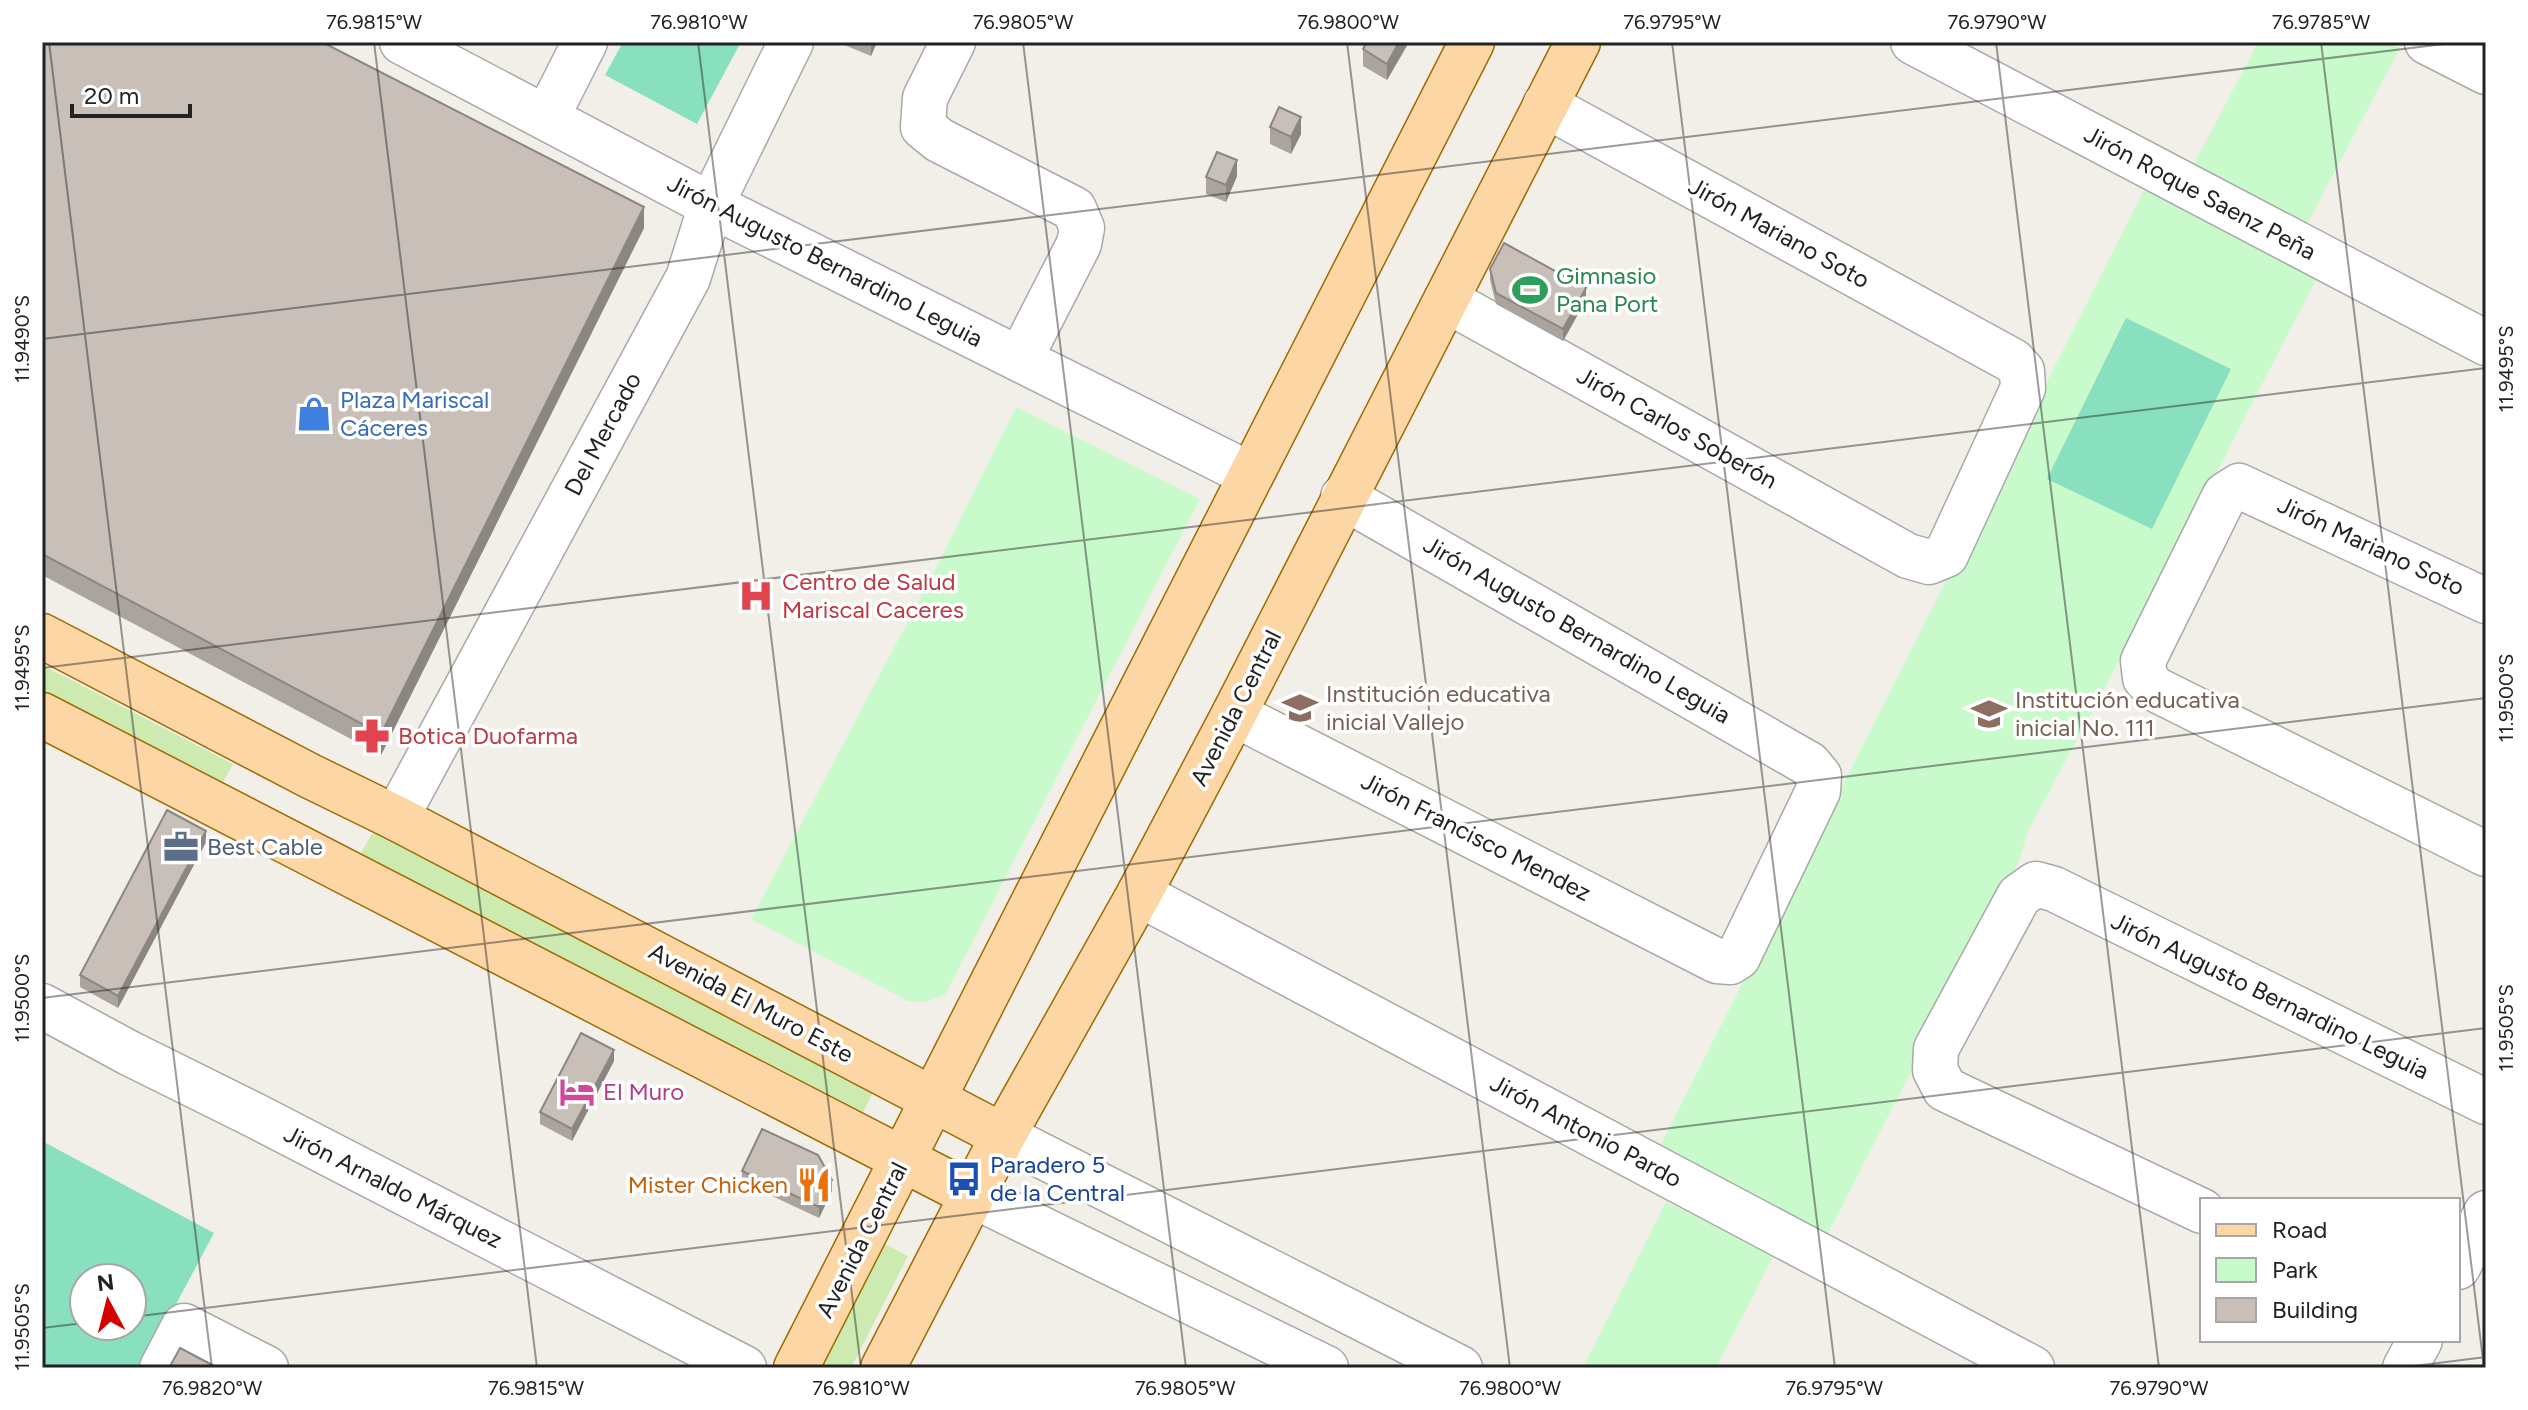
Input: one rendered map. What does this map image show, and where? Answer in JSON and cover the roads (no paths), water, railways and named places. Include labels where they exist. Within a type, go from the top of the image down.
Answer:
[{"type":"main road","name":"Avenida Central","points":[[796,1368],[1472,42]]},
{"type":"main road","name":"Avenida Central","points":[[883,1368],[1003,1136],[1139,894],[1234,714],[1578,42]]},
{"type":"main road","name":"Avenida El Muro Este","points":[[42,636],[1003,1136]]},
{"type":"main road","points":[[42,715],[972,1195]]},
{"type":"main road","points":[[277,837],[310,776]]},
{"type":"street","name":"Jirón Augusto Bernardino Leguia","points":[[402,42],[711,205],[1251,475]]},
{"type":"street","points":[[547,117],[585,42]]},
{"type":"street","name":"Del Mercado","points":[[396,818],[688,278],[711,205],[791,42]]},
{"type":"street","points":[[953,42],[925,98],[923,127],[939,140],[1074,209],[1082,228],[1079,244],[1020,359]]},
{"type":"street","name":"Jirón Roque Saenz Peña","points":[[1913,42],[2486,343]]},
{"type":"street","points":[[2427,42],[2486,72]]},
{"type":"street","name":"Jirón Mariano Soto","points":[[1545,105],[2013,361],[2022,371],[2023,388],[1946,555],[1929,562],[1908,556]]},
{"type":"street","name":"Jirón Carlos Soberón","points":[[1446,300],[1908,556]]},
{"type":"street","name":"Jirón Mariano Soto","points":[[2486,601],[2239,486],[2225,495],[2143,661],[2145,678],[2155,689],[2486,854]]},
{"type":"street","name":"Jirón Augusto Bernardino Leguia","points":[[1343,497],[1809,764],[1819,776],[1818,791],[1738,957],[1730,962],[1717,961]]},
{"type":"street","name":"Jirón Francisco Mendez","points":[[1234,714],[1717,961]]},
{"type":"street","name":"Jirón Augusto Bernardino Leguia","points":[[2200,1210],[1945,1089],[1935,1070],[1936,1049],[2011,910],[2019,896],[2036,884],[2054,889],[2486,1102]]},
{"type":"street","name":"Jirón Antonio Pardo","points":[[1139,894],[2032,1368]]},
{"type":"street","name":"Jirón Arnaldo Márquez","points":[[42,1006],[744,1368]]},
{"type":"street","name":"Avenida El Muro Este","points":[[1003,1136],[1460,1368]]},
{"type":"street","points":[[972,1195],[1326,1368]]},
{"type":"street","points":[[2460,1263],[2486,1213]]},
{"type":"street","points":[[162,1368],[184,1326],[266,1368]]},
{"type":"street","points":[[2405,1368],[2419,1342]]},
{"type":"place","name":"Gimnasio Pana Port","points":[[1530,290]]},
{"type":"place","name":"Plaza Mariscal Cáceres","points":[[314,414]]},
{"type":"place","name":"Centro de Salud Mariscal Caceres","points":[[756,596]]},
{"type":"place","name":"Institución educativa inicial Vallejo","points":[[1300,708]]},
{"type":"place","name":"Institución educativa inicial No. 111","points":[[1989,714]]},
{"type":"place","name":"Botica Duofarma","points":[[372,736]]},
{"type":"place","name":"Best Cable","points":[[181,847]]},
{"type":"place","name":"El Muro","points":[[577,1092]]},
{"type":"place","name":"Paradero 5 de la Central","points":[[964,1179]]},
{"type":"place","name":"Mister Chicken","points":[[814,1185]]}]
